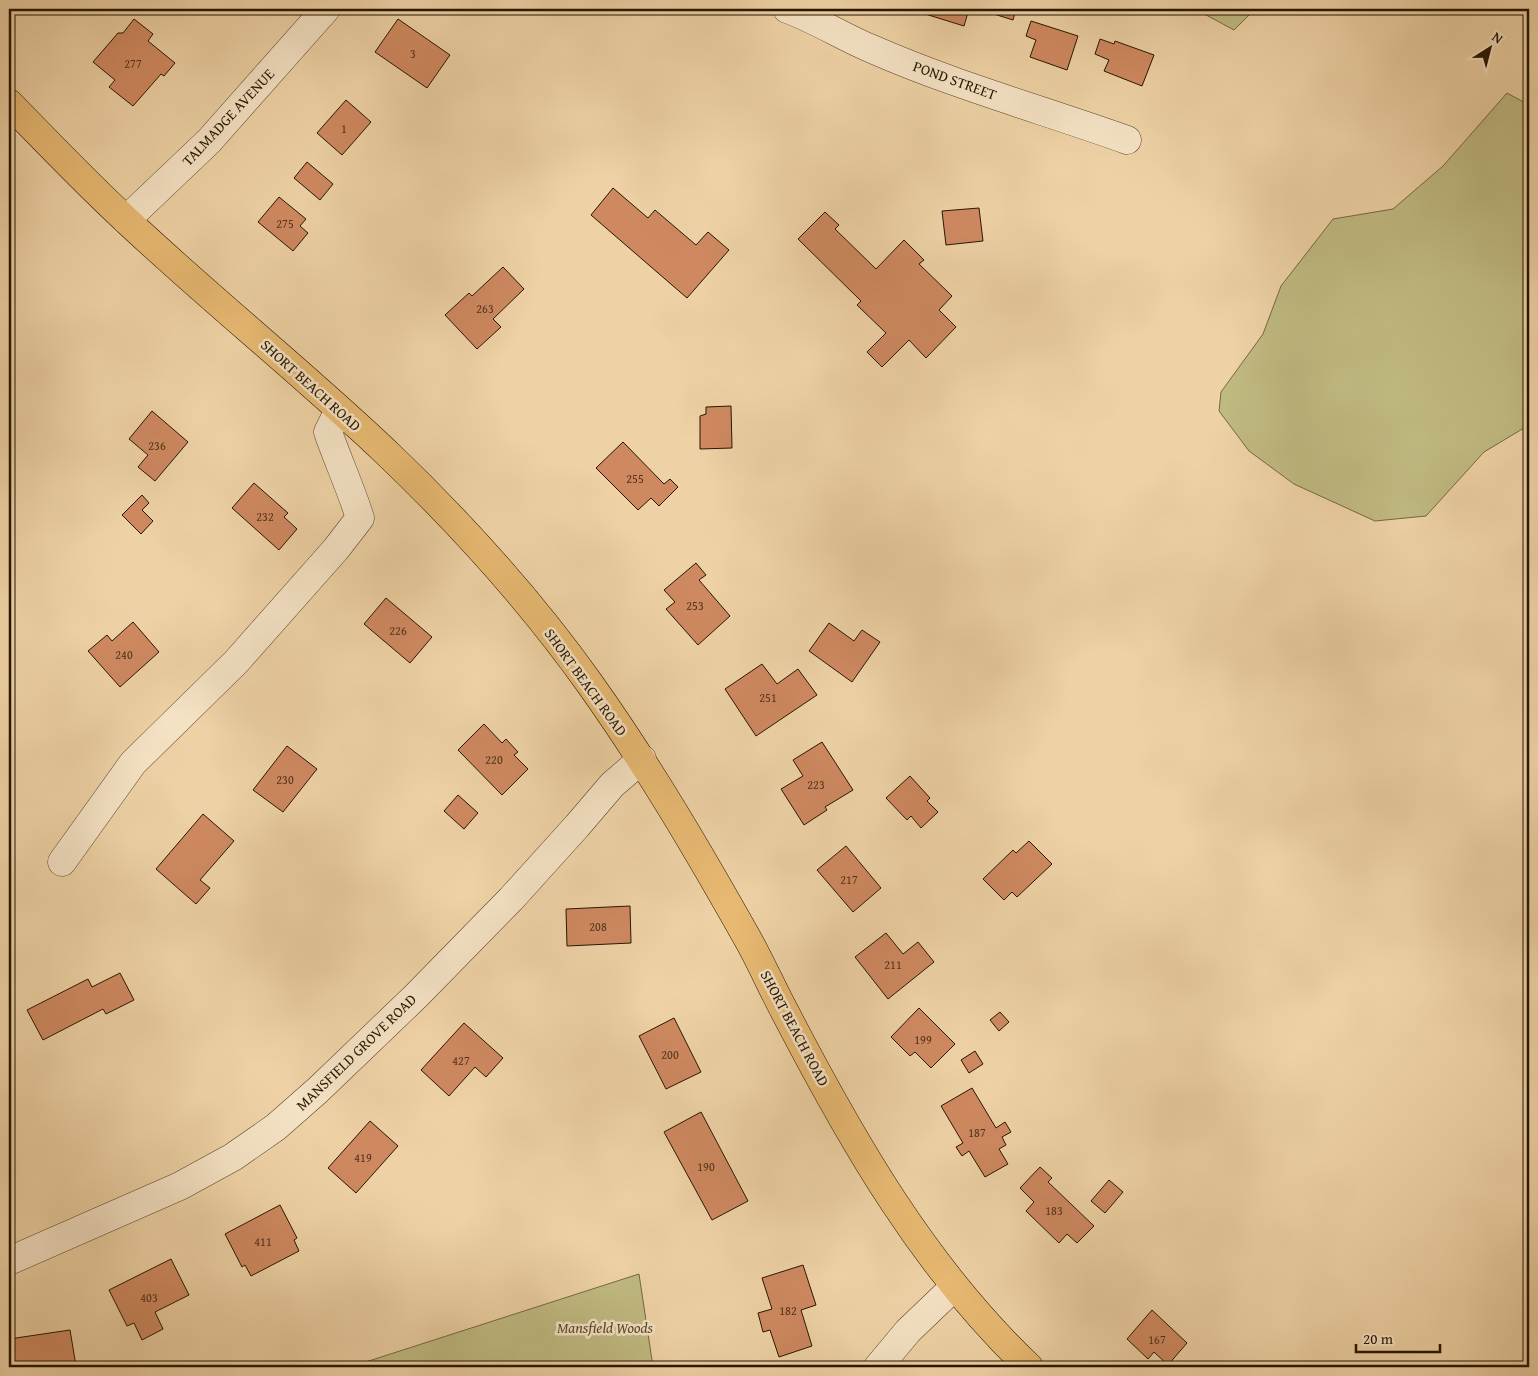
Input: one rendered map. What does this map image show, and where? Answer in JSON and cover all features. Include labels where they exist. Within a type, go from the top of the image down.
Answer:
[{"type":"main road","name":"SHORT BEACH ROAD","points":[[9,103],[126,220],[388,454],[442,507],[493,563],[552,634],[587,680],[672,806],[752,946],[789,1019],[856,1141],[913,1232],[954,1287],[985,1324],[1029,1367]]},
{"type":"street","name":"TALMADGE AVENUE","points":[[126,220],[209,141],[326,9]]},
{"type":"street","name":"POND STREET","points":[[787,9],[810,17],[872,49],[948,78],[1127,140]]},
{"type":"street","points":[[62,862],[133,763],[236,662],[336,549],[360,518],[328,432],[339,410]]},
{"type":"street","name":"MANSFIELD GROVE ROAD","points":[[9,1261],[180,1186],[233,1157],[276,1126],[318,1090],[416,996],[517,892],[612,785],[642,759]]},
{"type":"street","points":[[878,1367],[908,1331],[954,1287]]},
{"type":"green space","points":[[1195,9],[1255,9],[1234,30]]},
{"type":"green space","points":[[1507,93],[1529,105],[1529,425],[1484,452],[1426,516],[1375,521],[1294,484],[1249,451],[1219,411],[1221,392],[1263,334],[1281,286],[1333,219],[1393,209],[1443,166]]},
{"type":"green space","name":"Mansfield Woods","points":[[639,1274],[653,1367],[350,1367]]},
{"type":"building","points":[[256,9],[269,9],[263,15]]},
{"type":"building","points":[[909,9],[969,9],[964,26]]},
{"type":"building","points":[[978,9],[1016,9],[1013,20]]},
{"type":"building","points":[[134,19],[153,34],[148,41],[175,63],[164,76],[161,74],[133,106],[109,87],[115,80],[93,62],[118,33],[123,33]]},
{"type":"building","points":[[398,19],[450,55],[427,88],[375,52]]},
{"type":"building","points":[[1031,21],[1078,36],[1067,70],[1030,57],[1036,40],[1026,36]]},
{"type":"building","points":[[1100,39],[1114,44],[1115,41],[1154,55],[1142,86],[1104,71],[1109,60],[1095,54]]},
{"type":"building","points":[[346,100],[371,122],[342,155],[317,133]]},
{"type":"building","points":[[307,162],[333,184],[320,200],[294,178]]},
{"type":"building","points":[[613,188],[648,218],[655,210],[696,245],[708,232],[729,250],[687,298],[591,215]]},
{"type":"building","points":[[279,197],[306,219],[300,226],[308,233],[293,251],[258,222]]},
{"type":"building","points":[[979,208],[983,241],[946,245],[942,211]]},
{"type":"building","points":[[825,212],[839,225],[835,229],[876,269],[904,240],[924,260],[919,264],[952,296],[939,310],[956,327],[926,358],[909,340],[882,367],[867,352],[886,333],[857,305],[861,301],[798,239]]},
{"type":"building","points":[[503,267],[524,289],[493,319],[501,327],[477,349],[445,315],[469,293],[472,296]]},
{"type":"building","points":[[731,406],[732,448],[700,449],[700,416],[706,414],[706,407]]},
{"type":"building","points":[[152,411],[188,442],[155,481],[138,467],[148,455],[129,439]]},
{"type":"building","points":[[623,442],[664,484],[670,479],[678,487],[659,506],[651,498],[638,510],[596,468]]},
{"type":"building","points":[[254,483],[288,513],[284,517],[297,529],[279,550],[232,508]]},
{"type":"building","points":[[142,495],[149,503],[142,510],[153,521],[141,534],[122,515]]},
{"type":"building","points":[[696,563],[706,575],[699,580],[730,616],[698,645],[666,609],[675,602],[664,590]]},
{"type":"building","points":[[386,598],[432,637],[410,663],[364,624]]},
{"type":"building","points":[[133,622],[159,652],[120,687],[88,651],[107,635],[112,641]]},
{"type":"building","points":[[829,623],[854,641],[862,630],[880,642],[852,682],[809,651]]},
{"type":"building","points":[[762,664],[777,684],[798,669],[817,695],[756,736],[725,689]]},
{"type":"building","points":[[484,724],[502,743],[506,739],[518,752],[514,755],[528,769],[502,795],[458,750]]},
{"type":"building","points":[[822,742],[853,790],[825,807],[827,810],[804,825],[781,789],[803,776],[793,760]]},
{"type":"building","points":[[287,746],[317,769],[283,812],[253,790]]},
{"type":"building","points":[[910,776],[930,798],[927,801],[938,812],[921,828],[911,816],[907,820],[886,798]]},
{"type":"building","points":[[458,795],[478,813],[464,829],[444,811]]},
{"type":"building","points":[[203,814],[234,841],[200,880],[210,888],[196,904],[156,869]]},
{"type":"building","points":[[1029,841],[1052,864],[1017,897],[1012,892],[1004,900],[983,879],[1013,850],[1016,853]]},
{"type":"building","points":[[846,846],[881,888],[853,912],[817,870]]},
{"type":"building","points":[[630,906],[631,943],[567,946],[566,909]]},
{"type":"building","points":[[886,933],[903,954],[918,942],[934,962],[888,999],[855,957]]},
{"type":"building","points":[[120,973],[134,1000],[106,1014],[103,1009],[43,1040],[27,1010],[88,979],[92,987]]},
{"type":"building","points":[[919,1008],[955,1044],[931,1068],[915,1052],[910,1056],[891,1037]]},
{"type":"building","points":[[1000,1012],[1009,1022],[999,1031],[990,1020]]},
{"type":"building","points":[[674,1018],[701,1072],[666,1089],[639,1036]]},
{"type":"building","points":[[464,1023],[503,1058],[486,1077],[475,1067],[449,1096],[421,1070]]},
{"type":"building","points":[[975,1051],[983,1064],[969,1073],[961,1060]]},
{"type":"building","points":[[972,1088],[996,1128],[1005,1122],[1011,1132],[1002,1137],[1006,1145],[999,1149],[1008,1164],[985,1177],[969,1151],[962,1156],[956,1147],[963,1143],[941,1106]]},
{"type":"building","points":[[701,1112],[748,1201],[712,1220],[664,1132]]},
{"type":"building","points":[[370,1121],[398,1146],[356,1193],[328,1168]]},
{"type":"building","points":[[1040,1167],[1052,1178],[1048,1182],[1094,1226],[1077,1243],[1067,1234],[1059,1243],[1026,1211],[1034,1202],[1020,1188]]},
{"type":"building","points":[[1109,1180],[1123,1192],[1105,1213],[1091,1201]]},
{"type":"building","points":[[280,1205],[297,1238],[294,1240],[299,1251],[251,1276],[245,1265],[242,1267],[225,1234]]},
{"type":"building","points":[[171,1259],[189,1295],[155,1312],[163,1329],[142,1340],[134,1323],[127,1326],[109,1290]]},
{"type":"building","points":[[803,1265],[816,1305],[801,1310],[812,1346],[779,1357],[770,1330],[763,1332],[758,1313],[772,1309],[762,1278]]},
{"type":"building","points":[[1152,1310],[1187,1343],[1168,1365],[1154,1352],[1148,1359],[1127,1339]]},
{"type":"building","points":[[70,1330],[76,1366],[9,1367],[9,1339]]}]
